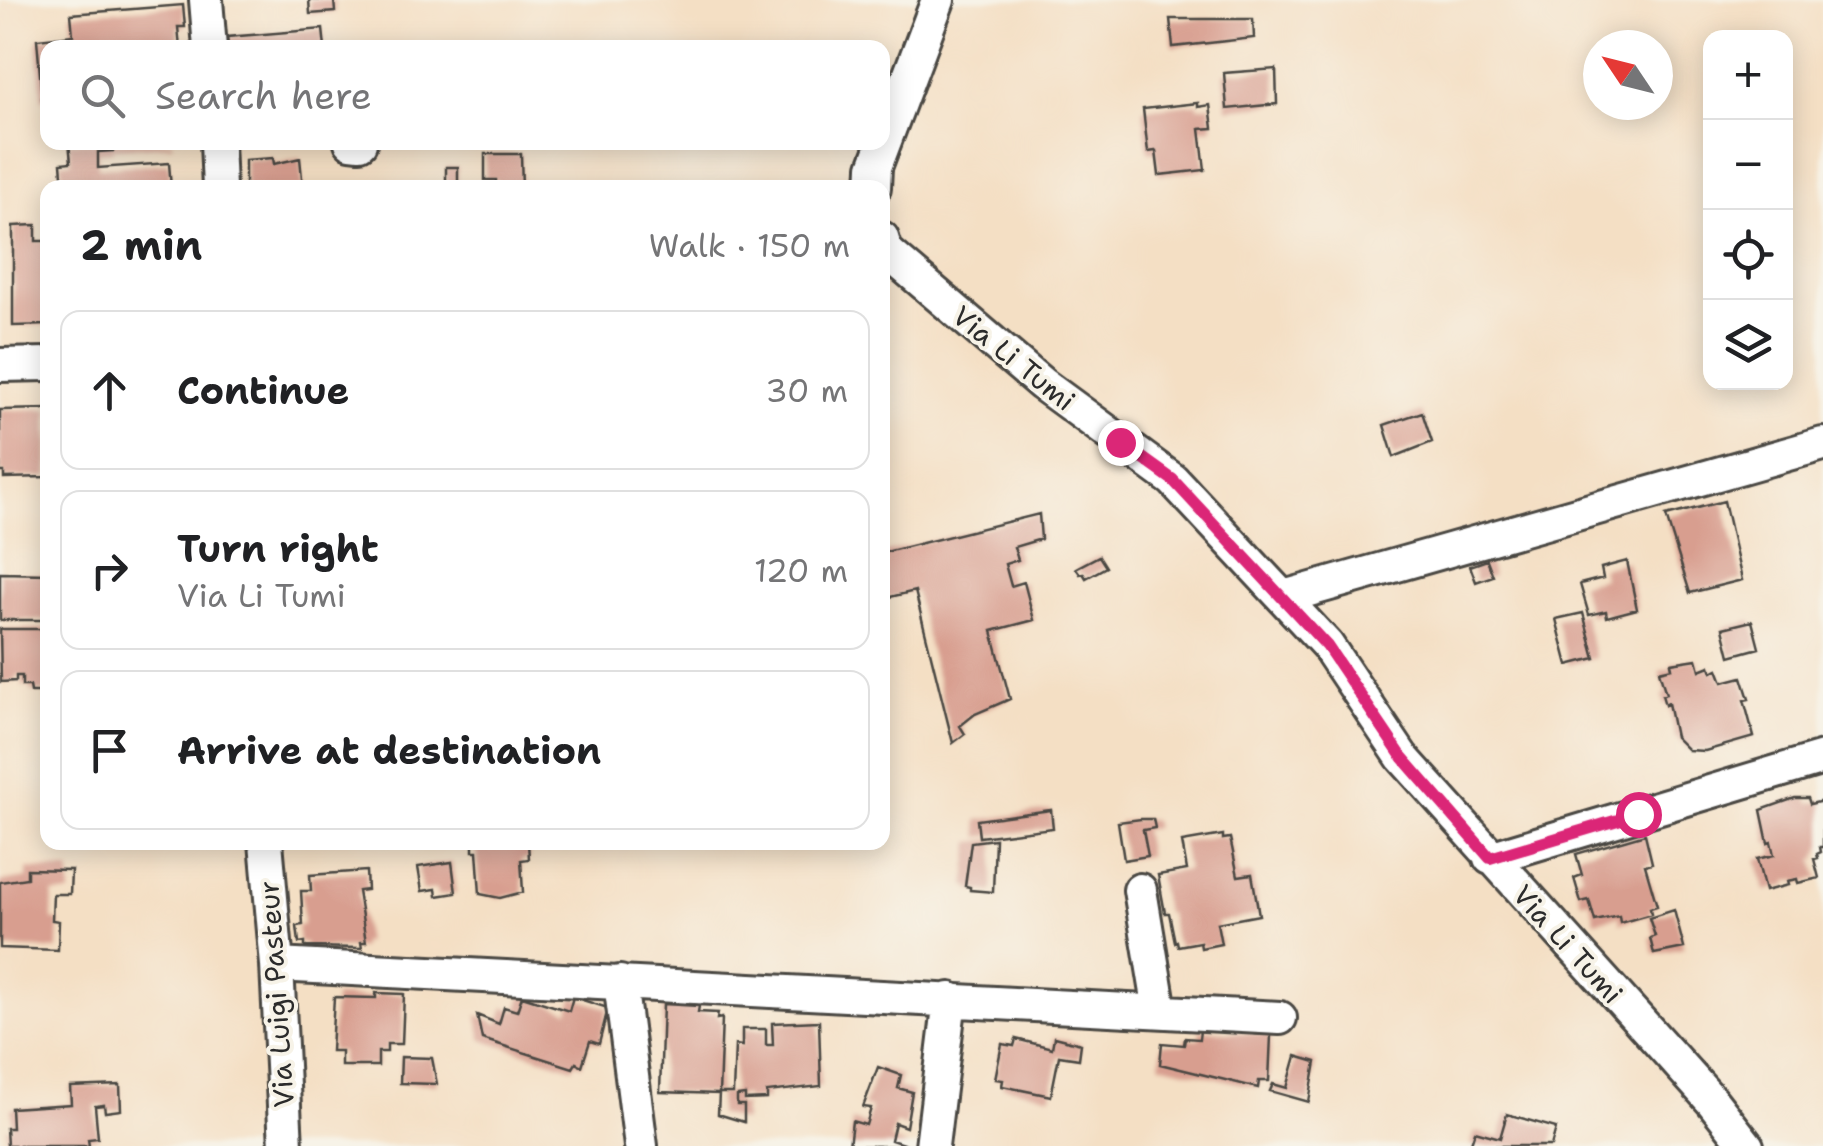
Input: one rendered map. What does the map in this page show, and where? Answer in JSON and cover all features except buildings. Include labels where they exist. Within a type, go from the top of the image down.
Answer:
[{"type":"street","points":[[206,0],[209,40]]},
{"type":"street","points":[[890,127],[938,0]]},
{"type":"street","points":[[217,150],[218,180]]},
{"type":"street","points":[[874,180],[881,150]]},
{"type":"street","name":"Via Li Tumi","points":[[890,254],[1042,384],[1173,480],[1327,646],[1402,757],[1712,1102],[1747,1146]]},
{"type":"street","points":[[0,365],[40,364]]},
{"type":"street","points":[[1284,597],[1823,444]]},
{"type":"street","points":[[1490,858],[1823,758]]},
{"type":"street","name":"Via Luigi Pasteur","points":[[267,850],[286,1146]]},
{"type":"street","points":[[1140,890],[1160,1011]]},
{"type":"street","points":[[277,965],[1280,1018]]},
{"type":"street","points":[[620,982],[642,1146]]},
{"type":"street","points":[[932,1146],[950,999]]},
{"type":"route","points":[[1120,442],[1173,480],[1284,597],[1327,646],[1402,757],[1490,858],[1638,814]]}]
